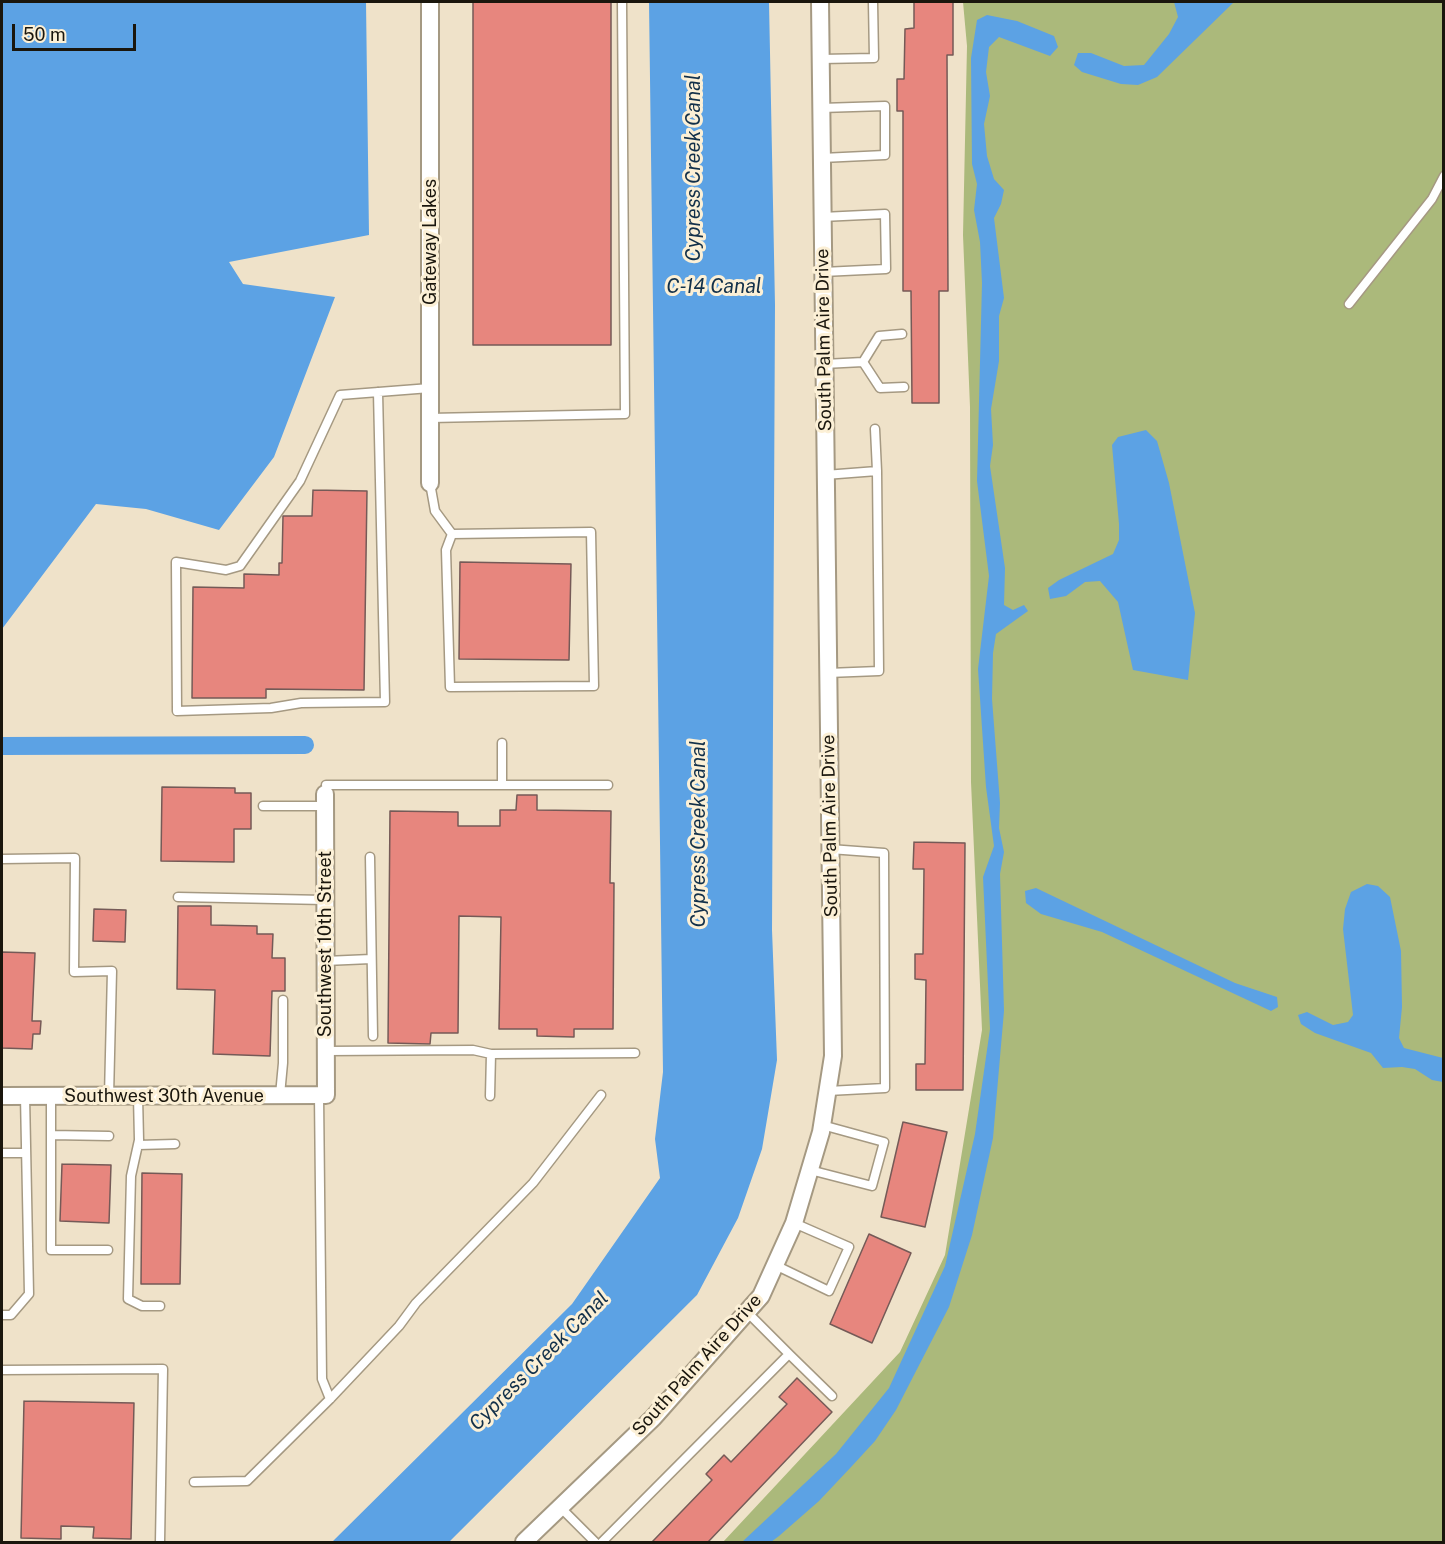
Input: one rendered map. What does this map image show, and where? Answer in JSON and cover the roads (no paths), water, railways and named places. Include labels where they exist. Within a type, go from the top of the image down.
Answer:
[{"type":"street","name":"Gateway Lakes","points":[[430,2],[430,483]]},
{"type":"street","name":"South Palm Aire Drive","points":[[524,1542],[652,1418],[761,1296],[794,1222],[822,1125],[833,1056],[820,2]]},
{"type":"street","name":"Southwest 10th Street","points":[[323,1095],[326,1051],[325,795]]},
{"type":"street","name":"Southwest 30th Avenue","points":[[2,1096],[323,1095]]},
{"type":"lane","points":[[430,418],[625,414],[622,2]]},
{"type":"lane","points":[[821,59],[874,58],[873,2]]},
{"type":"lane","points":[[821,108],[885,106],[885,155],[822,158]]},
{"type":"lane","points":[[1349,304],[1432,199],[1443,176]]},
{"type":"lane","points":[[822,217],[885,214],[886,247],[886,269],[823,272]]},
{"type":"lane","points":[[863,362],[879,336],[902,334]]},
{"type":"lane","points":[[824,364],[863,362]]},
{"type":"lane","points":[[863,362],[880,388],[904,387]]},
{"type":"lane","points":[[378,392],[385,702],[301,703],[270,708],[177,711],[176,562],[226,570],[240,566],[300,481],[340,396],[378,392],[430,388]]},
{"type":"lane","points":[[828,673],[879,671],[875,429]]},
{"type":"lane","points":[[825,475],[877,471]]},
{"type":"lane","points":[[430,483],[435,511],[452,534]]},
{"type":"lane","points":[[591,532],[594,686],[450,687],[446,550],[452,534],[591,532]]},
{"type":"lane","points":[[502,743],[502,785]]},
{"type":"lane","points":[[263,806],[325,795],[502,785],[608,785]]},
{"type":"lane","points":[[828,1091],[885,1088],[884,852],[830,849]]},
{"type":"lane","points":[[370,857],[373,1036]]},
{"type":"lane","points":[[2,859],[75,858],[75,972],[112,972],[109,1096]]},
{"type":"lane","points":[[178,897],[324,900]]},
{"type":"lane","points":[[324,961],[371,960]]},
{"type":"lane","points":[[279,1095],[283,1063],[283,999]]},
{"type":"lane","points":[[326,1051],[473,1050],[491,1054],[635,1053]]},
{"type":"lane","points":[[490,1096],[491,1054]]},
{"type":"lane","points":[[323,1095],[322,1379],[330,1399]]},
{"type":"lane","points":[[194,1482],[247,1481],[330,1399],[399,1326],[417,1303],[533,1183],[601,1095]]},
{"type":"lane","points":[[2,1315],[11,1315],[29,1294],[25,1096]]},
{"type":"lane","points":[[51,1096],[51,1250],[108,1250]]},
{"type":"lane","points":[[138,1096],[138,1145],[131,1176],[128,1299],[142,1306],[160,1306]]},
{"type":"lane","points":[[810,1170],[872,1186],[884,1142],[822,1125]]},
{"type":"lane","points":[[51,1135],[109,1136]]},
{"type":"lane","points":[[138,1145],[174,1144]]},
{"type":"lane","points":[[2,1153],[26,1153]]},
{"type":"lane","points":[[775,1265],[829,1291],[849,1247],[794,1222]]},
{"type":"lane","points":[[747,1312],[832,1396]]},
{"type":"lane","points":[[602,1542],[789,1354]]},
{"type":"lane","points":[[2,1370],[163,1369],[160,1542]]},
{"type":"lane","points":[[560,1508],[595,1542]]},
{"type":"water","points":[[2,2],[366,2],[369,235],[229,262],[243,284],[335,297],[274,457],[219,530],[146,509],[96,504],[2,629]]},
{"type":"water","name":"C-14 Canal","points":[[649,2],[769,2],[775,305],[772,930],[777,1060],[762,1149],[738,1218],[697,1295],[449,1542],[332,1542],[572,1304],[660,1178],[655,1139],[663,1072]]},
{"type":"water","points":[[1174,2],[1234,2],[1157,77],[1138,85],[1121,84],[1082,72],[1074,65],[1078,53],[1091,53],[1124,66],[1144,65],[1169,34],[1178,17]]},
{"type":"water","points":[[987,15],[1017,21],[1054,36],[1058,47],[1050,56],[999,37],[989,47],[986,72],[990,96],[984,124],[987,156],[994,179],[1004,190],[1001,204],[994,218],[1004,298],[999,316],[999,361],[991,409],[993,445],[990,466],[1005,568],[1004,605],[1013,610],[1024,605],[1028,611],[996,634],[993,653],[992,699],[1000,803],[999,828],[1004,852],[1000,874],[1004,1011],[993,1138],[972,1235],[949,1307],[896,1410],[875,1441],[852,1466],[819,1501],[779,1536],[771,1542],[742,1542],[836,1454],[889,1388],[945,1266],[975,1134],[990,1029],[983,877],[994,846],[986,787],[978,669],[989,576],[977,481],[982,283],[980,242],[974,210],[977,184],[972,164],[971,58],[977,20]]},
{"type":"water","points":[[1146,430],[1157,441],[1169,483],[1195,613],[1188,680],[1133,670],[1118,602],[1100,581],[1085,582],[1066,596],[1050,599],[1048,588],[1059,580],[1113,554],[1119,540],[1119,524],[1112,445],[1118,437]]},
{"type":"water","points":[[1367,884],[1378,886],[1390,897],[1401,951],[1402,1007],[1399,1038],[1404,1048],[1443,1058],[1443,1082],[1432,1080],[1415,1069],[1383,1068],[1371,1053],[1315,1033],[1301,1024],[1298,1015],[1307,1012],[1333,1025],[1348,1022],[1353,1015],[1343,929],[1345,909],[1351,892]]},
{"type":"water","points":[[1036,888],[1235,983],[1277,997],[1278,1007],[1271,1011],[1102,932],[1041,914],[1026,903],[1025,891]]},
{"type":"waterway","points":[[2,746],[305,745]]},
{"type":"water label","name":"Cypress Creek Canal","points":[[694,168]]},
{"type":"water label","name":"Cypress Creek Canal","points":[[699,834]]},
{"type":"water label","name":"Cypress Creek Canal","points":[[539,1361]]}]
